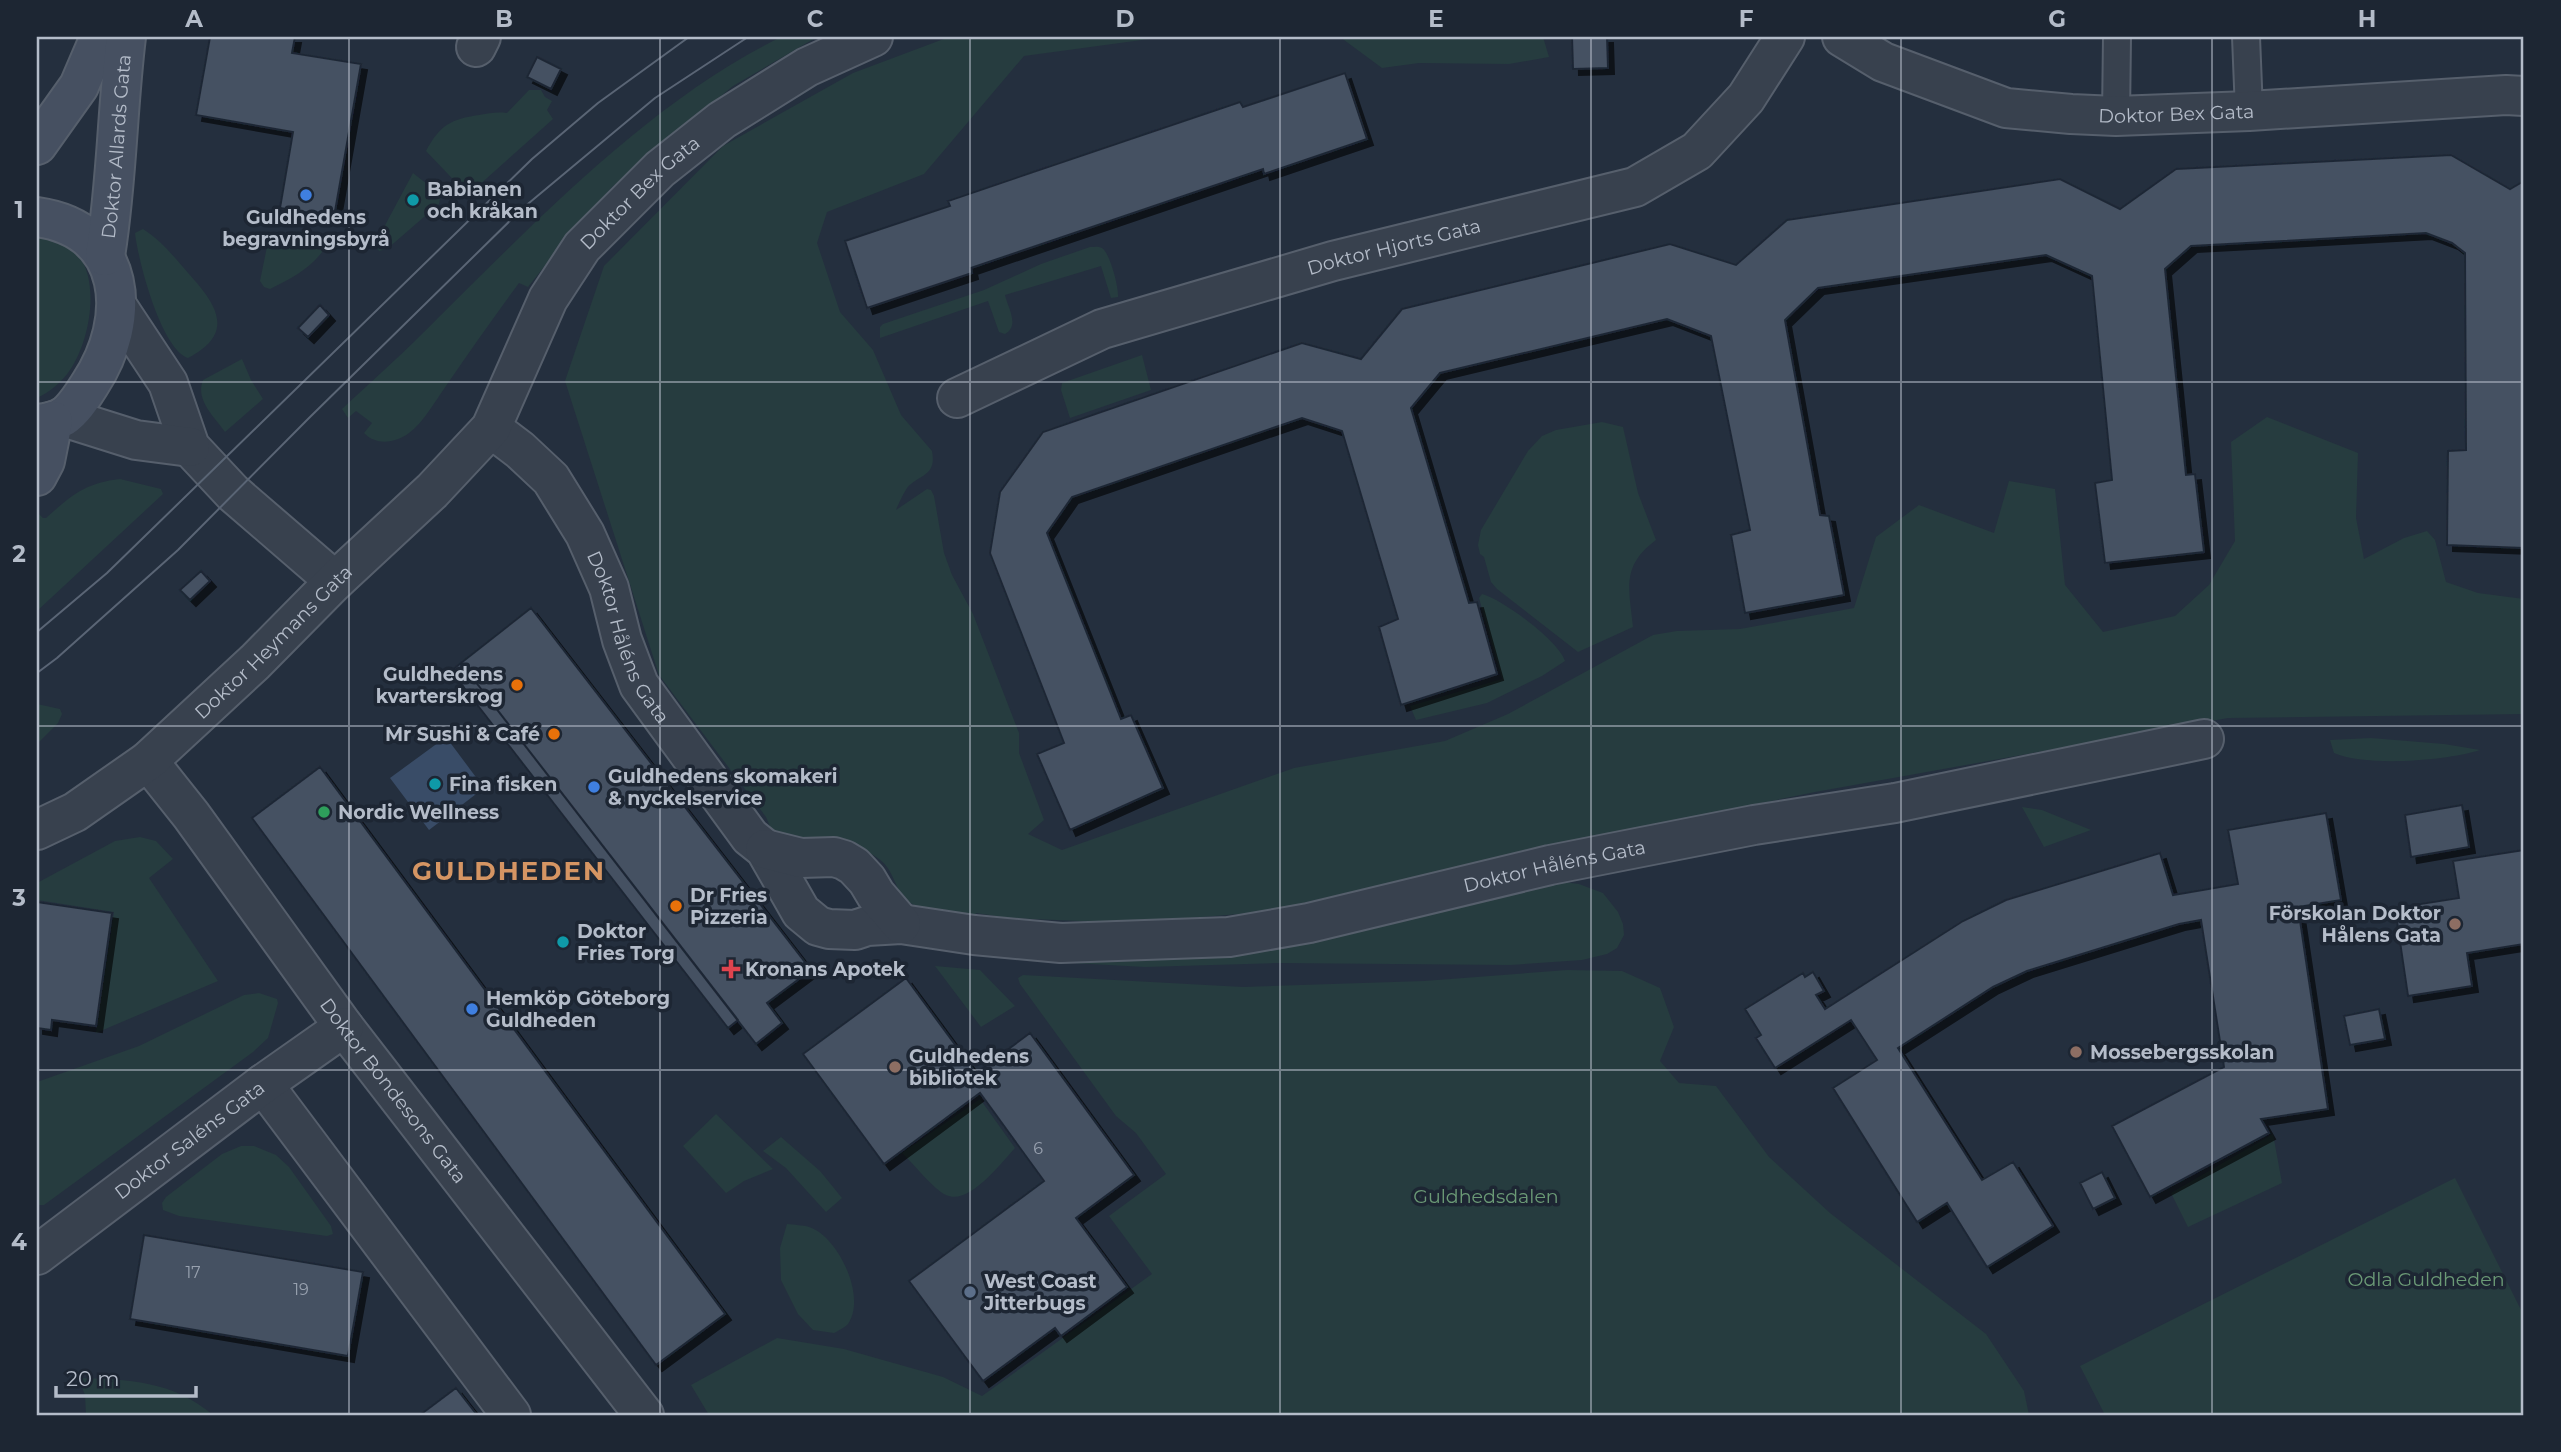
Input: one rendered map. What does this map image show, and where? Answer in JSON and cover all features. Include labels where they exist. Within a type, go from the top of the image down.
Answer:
[{"type":"street","name":"Doktor Allards Gata","points":[[37,145],[79,86],[100,37]]},
{"type":"street","name":"Doktor Allards Gata","points":[[105,256],[113,208],[119,97],[126,37]]},
{"type":"street","name":"Doktor Bex Gata","points":[[491,428],[548,299],[582,247],[660,169],[722,120],[807,67],[873,37]]},
{"type":"street","name":"Doktor Hjorts Gata","points":[[957,398],[1101,329],[1333,261],[1635,187],[1697,151],[1746,98],[1785,37]]},
{"type":"street","name":"Doktor Bex Gata","points":[[1842,37],[1883,62],[2006,108],[2116,116],[2524,96]]},
{"type":"street","name":"Doktor Allards Gata","points":[[37,218],[50,219],[71,228],[90,240],[105,256],[116,286],[117,306],[108,352],[82,396],[51,421],[45,461],[37,476]]},
{"type":"street","points":[[117,306],[168,383],[190,447],[233,493],[335,581]]},
{"type":"street","points":[[51,421],[136,440],[190,447]]},
{"type":"street","name":"Doktor Heymans Gata","points":[[37,830],[75,812],[148,761],[432,491],[491,428]]},
{"type":"street","name":"Doktor Håléns Gata","points":[[491,428],[551,479],[584,534],[609,588],[622,640],[639,685],[750,836],[765,849],[801,912],[818,926],[855,930],[867,926],[901,924],[974,935],[1061,943],[1229,937],[1310,923],[1550,865],[1754,825],[1895,803],[2204,739]]},
{"type":"street","name":"Doktor Bondesons Gata","points":[[148,761],[191,815],[344,1027],[644,1415]]},
{"type":"street","points":[[765,849],[801,858],[834,857],[844,860],[867,880],[901,924]]},
{"type":"street","name":"Doktor Saléns Gata","points":[[37,1255],[344,1027]]},
{"type":"street","points":[[264,1084],[511,1415]]},
{"type":"lane","points":[[2116,116],[2117,37]]},
{"type":"lane","points":[[2246,37],[2249,111]]},
{"type":"green space","points":[[781,37],[817,37],[733,86],[612,187],[528,287],[519,283],[429,411],[414,428],[398,439],[386,442],[374,440],[364,433],[372,423],[356,411],[348,418],[342,409],[599,164],[687,93],[733,63]]},
{"type":"green space","points":[[949,37],[1164,37],[1024,56],[924,174],[827,212],[817,243],[840,312],[873,350],[901,415],[932,451],[932,466],[907,488],[896,510],[927,489],[931,490],[944,553],[952,575],[973,614],[1019,733],[1019,753],[1044,820],[1028,834],[1062,850],[1294,768],[1445,741],[1508,714],[1653,635],[1677,631],[1740,629],[1854,608],[1876,537],[1919,505],[1994,533],[2009,481],[2055,489],[2065,585],[2103,632],[2175,616],[2209,585],[2235,541],[2231,442],[2267,417],[2358,453],[2356,518],[2364,559],[2404,538],[2427,531],[2435,540],[2446,582],[2478,593],[2524,599],[2524,714],[2228,718],[1815,792],[1517,853],[1265,912],[1125,923],[1009,918],[976,913],[976,921],[924,909],[901,894],[887,868],[873,855],[839,843],[778,835],[771,829],[766,817],[659,675],[565,381],[604,266],[723,146],[853,73]]},
{"type":"green space","points":[[1340,37],[1543,37],[1549,57],[1509,64],[1419,63],[1382,68]]},
{"type":"green space","points":[[529,90],[541,90],[545,97],[552,101],[547,110],[553,119],[468,195],[426,151],[436,135],[447,125],[469,117],[507,113]]},
{"type":"green space","points":[[413,173],[441,195],[439,204],[387,249],[379,251],[375,244]]},
{"type":"green space","points":[[143,229],[173,255],[199,285],[214,308],[217,329],[212,339],[188,358],[178,351],[169,338],[152,302],[135,233]]},
{"type":"green space","points":[[270,232],[329,241],[311,264],[270,289],[264,287],[260,281]]},
{"type":"green space","points":[[37,233],[72,248],[82,260],[88,274],[90,308],[83,342],[70,370],[51,390],[37,398]]},
{"type":"green space","points":[[1090,247],[1102,248],[1108,256],[1118,297],[1111,298],[1101,266],[1005,295],[1012,326],[1005,334],[999,332],[988,301],[880,338],[880,327],[883,324],[984,290],[1041,264]]},
{"type":"green space","points":[[1142,355],[1151,390],[1070,418],[1061,390],[1062,383]]},
{"type":"green space","points":[[242,359],[263,399],[225,432],[207,408],[201,387],[203,380]]},
{"type":"green space","points":[[1602,422],[1623,427],[1638,493],[1656,540],[1637,559],[1632,569],[1629,589],[1633,627],[1578,652],[1497,589],[1491,582],[1478,545],[1481,530],[1528,451],[1542,436],[1556,430]]},
{"type":"green space","points":[[120,479],[161,489],[163,494],[37,611],[37,512],[46,518],[80,491]]},
{"type":"green space","points":[[1482,594],[1503,604],[1529,622],[1552,643],[1565,661],[1542,676],[1487,703],[1416,720],[1410,706],[1502,679],[1479,598]]},
{"type":"green space","points":[[37,704],[60,709],[62,714],[58,723],[37,744]]},
{"type":"green space","points":[[2371,738],[2480,750],[2406,761],[2366,760],[2334,753],[2330,740]]},
{"type":"green space","points":[[2022,807],[2042,810],[2091,830],[2044,847]]},
{"type":"green space","points":[[140,837],[156,841],[173,859],[149,878],[218,981],[96,1033],[114,912],[37,900],[37,883],[115,841]]},
{"type":"green space","points":[[1563,882],[1579,884],[1603,893],[1618,912],[1623,924],[1624,935],[1617,948],[1607,954],[1582,960],[1510,965],[1278,963],[1145,967],[1032,959]]},
{"type":"green space","points":[[935,966],[980,970],[1015,1006],[981,1027]]},
{"type":"green space","name":"Guldhedsdalen","points":[[1567,970],[1622,971],[1660,988],[1674,1027],[1660,1061],[1679,1083],[1716,1086],[1769,1157],[1830,1213],[1986,1334],[2024,1391],[2029,1415],[709,1415],[691,1385],[777,1338],[844,1349],[943,1377],[982,1396],[1152,1274],[1109,1216],[1166,1174],[1136,1133],[1116,1116],[1020,984],[1018,978],[1023,975],[1243,987],[1424,981]]},
{"type":"green space","points":[[259,993],[277,999],[278,1003],[268,1038],[253,1052],[44,1205],[37,1205],[37,1082],[139,1046],[244,995]]},
{"type":"green space","points":[[980,1099],[1015,1148],[974,1189],[955,1197],[946,1195],[902,1153]]},
{"type":"green space","points":[[716,1114],[773,1169],[744,1181],[726,1193],[683,1146]]},
{"type":"green space","points":[[2273,1134],[2282,1183],[2188,1227],[2171,1193]]},
{"type":"green space","points":[[781,1137],[820,1171],[842,1198],[826,1212],[786,1168],[763,1151]]},
{"type":"green space","points":[[241,1146],[254,1146],[276,1155],[289,1167],[331,1226],[333,1234],[327,1236],[179,1216],[163,1210],[162,1203],[166,1197],[222,1154]]},
{"type":"green space","name":"Odla Guldheden","points":[[2455,1178],[2524,1316],[2524,1415],[2105,1415],[2080,1366]]},
{"type":"green space","points":[[787,1224],[807,1226],[820,1233],[830,1242],[846,1269],[852,1284],[853,1312],[848,1324],[834,1333],[813,1330],[798,1314],[781,1280],[780,1248]]},
{"type":"green space","points":[[78,1378],[115,1379],[149,1384],[182,1395],[213,1415],[86,1415],[85,1395]]},
{"type":"water","points":[[446,737],[484,788],[429,830],[390,778]]},
{"type":"building","points":[[210,37],[295,37],[292,53],[361,64],[334,217],[280,208],[293,132],[196,115]]},
{"type":"building","points":[[1572,37],[1607,37],[1608,68],[1573,69]]},
{"type":"building","points":[[537,57],[561,69],[551,89],[527,77]]},
{"type":"building","points":[[1345,73],[1367,139],[1264,174],[1263,169],[971,268],[972,273],[867,308],[845,241],[950,206],[948,201],[1240,102],[1243,107]]},
{"type":"building","points":[[2451,155],[2510,189],[2524,181],[2524,548],[2447,545],[2448,451],[2466,450],[2465,253],[2452,243],[2426,233],[2191,246],[2165,269],[2186,475],[2195,474],[2204,552],[2105,563],[2095,483],[2112,480],[2092,276],[2046,255],[1818,288],[1785,320],[1820,515],[1829,516],[1844,595],[1745,613],[1731,535],[1750,530],[1711,336],[1667,319],[1440,373],[1411,408],[1469,603],[1477,602],[1497,674],[1401,705],[1379,627],[1398,619],[1342,431],[1302,418],[1072,497],[1047,533],[1121,719],[1131,715],[1163,788],[1070,830],[1037,754],[1064,743],[990,553],[1000,492],[1043,432],[1302,343],[1361,359],[1402,309],[1670,244],[1736,265],[1787,220],[2060,179],[2120,209],[2176,169]]},
{"type":"building","points":[[320,305],[329,315],[308,337],[298,328]]},
{"type":"building","points":[[201,571],[210,581],[190,600],[180,590]]},
{"type":"building","points":[[531,608],[811,970],[767,1003],[782,1023],[756,1044],[461,663]]},
{"type":"building","points":[[461,663],[738,1020],[728,1028],[451,671]]},
{"type":"building","points":[[320,767],[725,1314],[656,1365],[252,818]]},
{"type":"building","points":[[2462,805],[2469,847],[2411,857],[2405,815]]},
{"type":"building","points":[[2326,813],[2341,900],[2298,907],[2328,1109],[2261,1119],[2269,1133],[2150,1197],[2112,1126],[2224,1067],[2201,920],[2179,924],[2027,971],[1993,987],[1898,1048],[1982,1180],[2013,1162],[2053,1226],[1987,1267],[1947,1203],[1917,1222],[1833,1088],[1877,1060],[1851,1020],[1775,1068],[1756,1038],[1761,1035],[1745,1009],[1803,973],[1805,977],[1813,972],[1824,991],[1816,995],[1825,1009],[1963,921],[2006,900],[2160,853],[2173,895],[2238,884],[2228,830]]},
{"type":"building","points":[[2524,850],[2524,944],[2467,953],[2472,986],[2408,996],[2395,908],[2459,898],[2453,861]]},
{"type":"building","points":[[37,902],[112,913],[96,1026],[52,1020],[51,1030],[37,1028]]},
{"type":"building","points":[[906,978],[976,1073],[1030,1033],[1134,1175],[1076,1218],[1127,1287],[1061,1336],[1055,1328],[983,1381],[909,1281],[1044,1181],[980,1093],[884,1164],[803,1054]]},
{"type":"building","points":[[2379,1009],[2385,1039],[2350,1045],[2344,1016]]},
{"type":"building","points":[[2102,1172],[2115,1198],[2093,1209],[2080,1183]]},
{"type":"building","points":[[144,1235],[363,1272],[348,1356],[130,1319]]},
{"type":"building","points":[[456,1388],[477,1415],[420,1415]]},
{"type":"tram line","points":[[37,632],[107,573],[532,159],[598,103],[689,37]]},
{"type":"tram line","points":[[37,673],[178,550],[523,208],[655,98],[748,37]]},
{"type":"place","name":"Guldhedens begravningsbyrå","points":[[306,195]]},
{"type":"place","name":"Babianen och kråkan","points":[[413,200]]},
{"type":"place","name":"Guldhedens kvarterskrog","points":[[517,685]]},
{"type":"place","name":"Mr Sushi & Café","points":[[554,734]]},
{"type":"place","name":"Fina fisken","points":[[435,784]]},
{"type":"place","name":"Guldhedens skomakeri & nyckelservice","points":[[594,787]]},
{"type":"place","name":"Nordic Wellness","points":[[324,812]]},
{"type":"place","name":"Dr Fries Pizzeria","points":[[676,906]]},
{"type":"place","name":"Förskolan Doktor Hålens Gata","points":[[2455,924]]},
{"type":"place","name":"Doktor Fries Torg","points":[[563,942]]},
{"type":"place","name":"Kronans Apotek","points":[[731,969]]},
{"type":"place","name":"Hemköp Göteborg Guldheden","points":[[472,1009]]},
{"type":"place","name":"Mossebergsskolan","points":[[2076,1052]]},
{"type":"place","name":"Guldhedens bibliotek","points":[[895,1067]]},
{"type":"place","name":"West Coast Jitterbugs","points":[[970,1292]]},
{"type":"district","name":"GULDHEDEN","points":[[509,871]]}]
